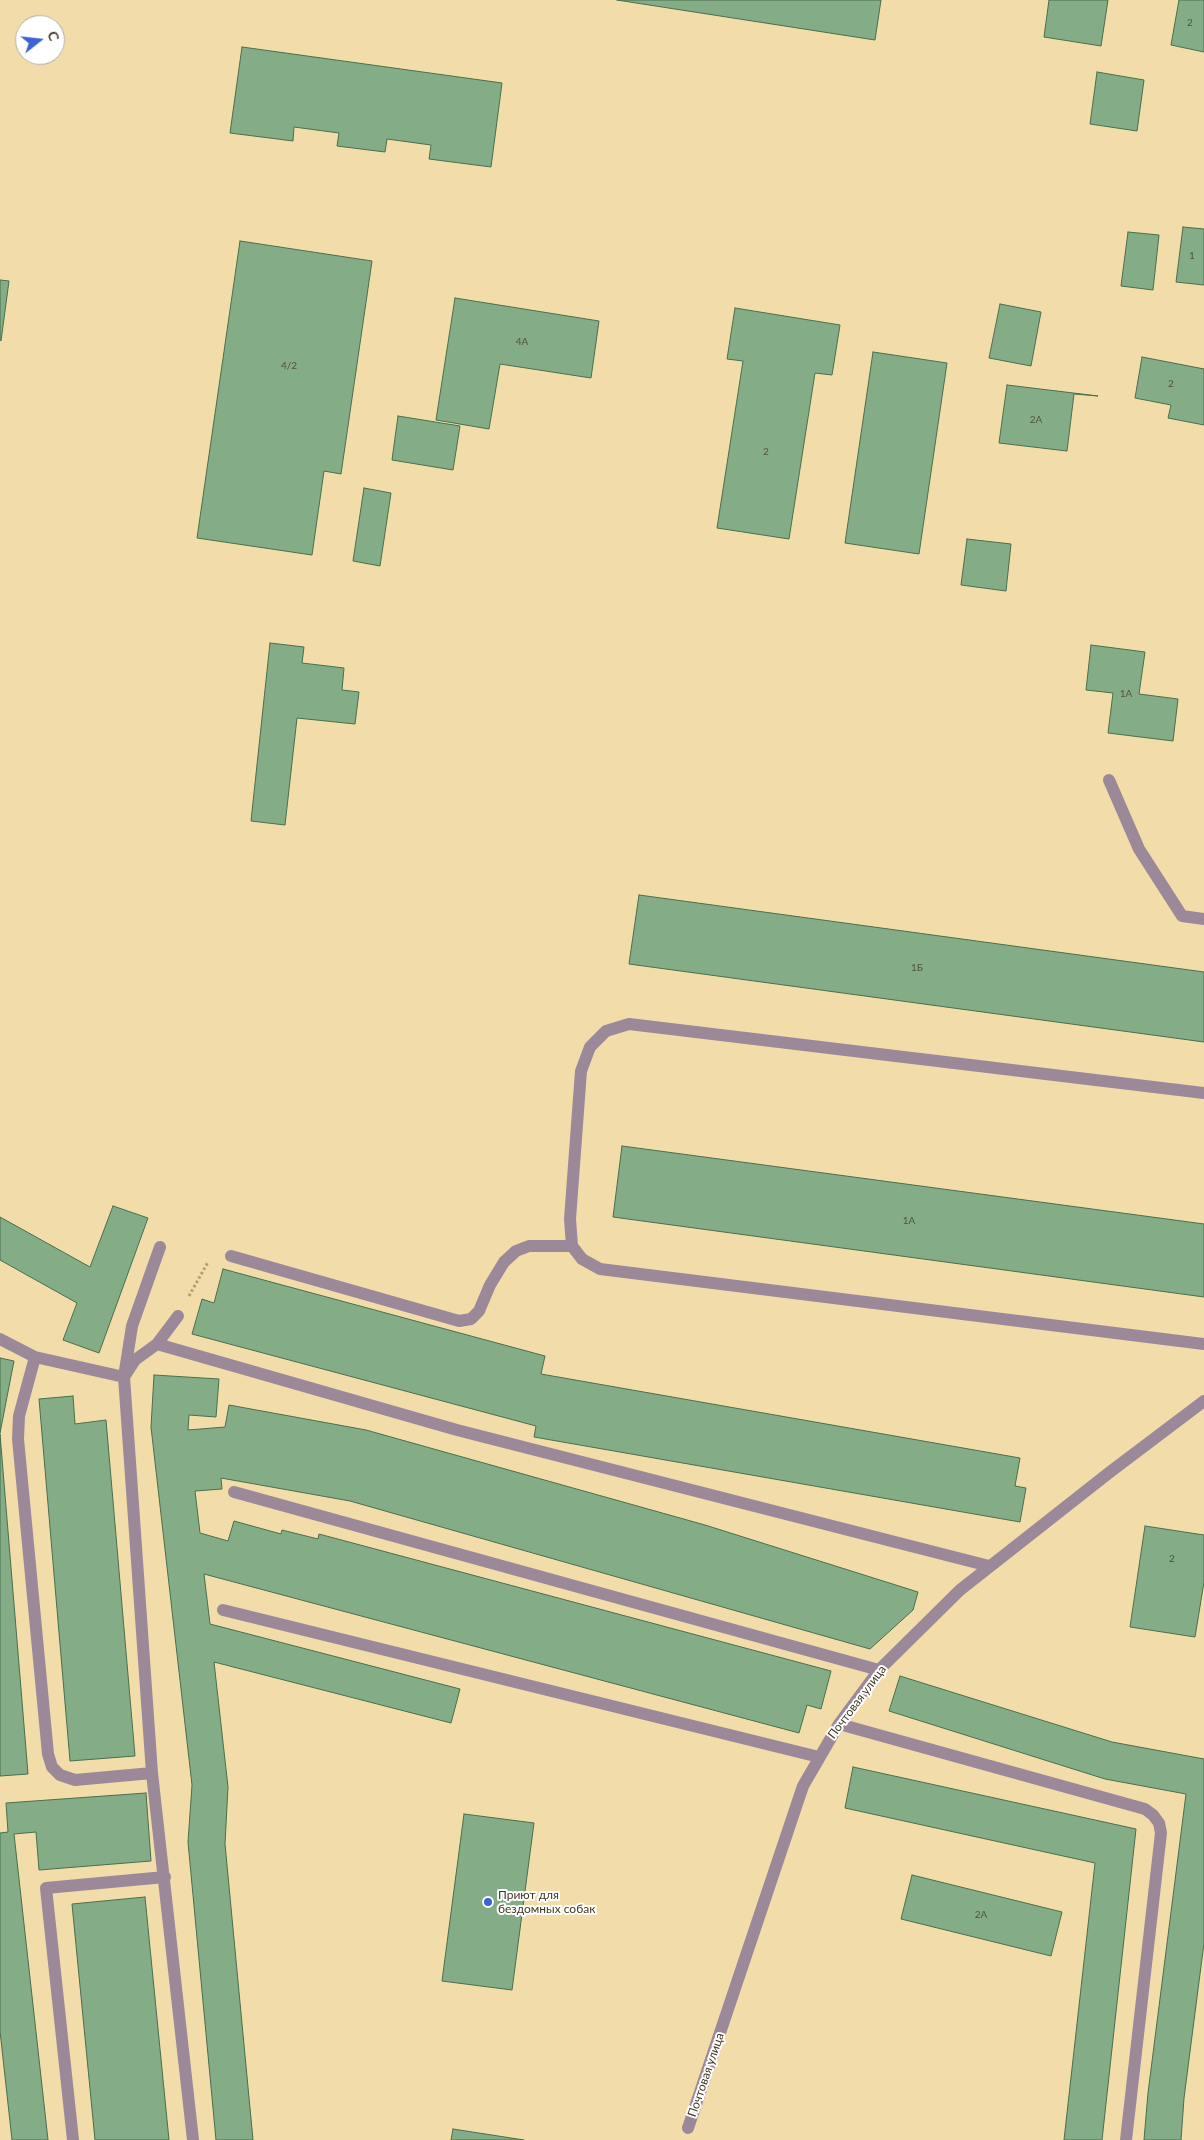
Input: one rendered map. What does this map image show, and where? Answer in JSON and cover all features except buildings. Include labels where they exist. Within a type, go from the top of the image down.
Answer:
[{"type":"lane","points":[[1109,780],[1140,849],[1182,916],[1204,919]]},
{"type":"lane","points":[[1204,1093],[629,1024],[606,1031],[590,1047],[581,1071],[570,1219],[572,1246],[582,1259],[600,1269],[1204,1344]]},
{"type":"lane","points":[[231,1256],[459,1321],[471,1319],[479,1311],[504,1262],[516,1251],[529,1246],[572,1246]]},
{"type":"lane","points":[[160,1247],[132,1326],[124,1377],[152,1773],[166,1877],[193,2140]]},
{"type":"lane","points":[[124,1377],[135,1360],[157,1344],[178,1316]]},
{"type":"lane","points":[[0,1339],[35,1357],[124,1377]]},
{"type":"lane","points":[[157,1344],[457,1430],[989,1566]]},
{"type":"lane","points":[[35,1357],[19,1416],[18,1439],[48,1754],[52,1768],[75,1780],[152,1773]]},
{"type":"lane","name":"Почтовая улица","points":[[688,2128],[803,1786],[839,1724],[879,1670],[960,1590],[1204,1401]]},
{"type":"lane","points":[[234,1492],[879,1670]]},
{"type":"lane","points":[[223,1610],[819,1757]]},
{"type":"lane","points":[[839,1724],[1145,1809],[1159,1823],[1161,1833],[1126,2140]]},
{"type":"lane","points":[[73,2140],[46,1888],[166,1877]]},
{"type":"path","points":[[178,1316],[209,1259],[220,1255],[231,1256]]},
{"type":"place","name":"Приют для бездомных собак","points":[[488,1902]]}]
